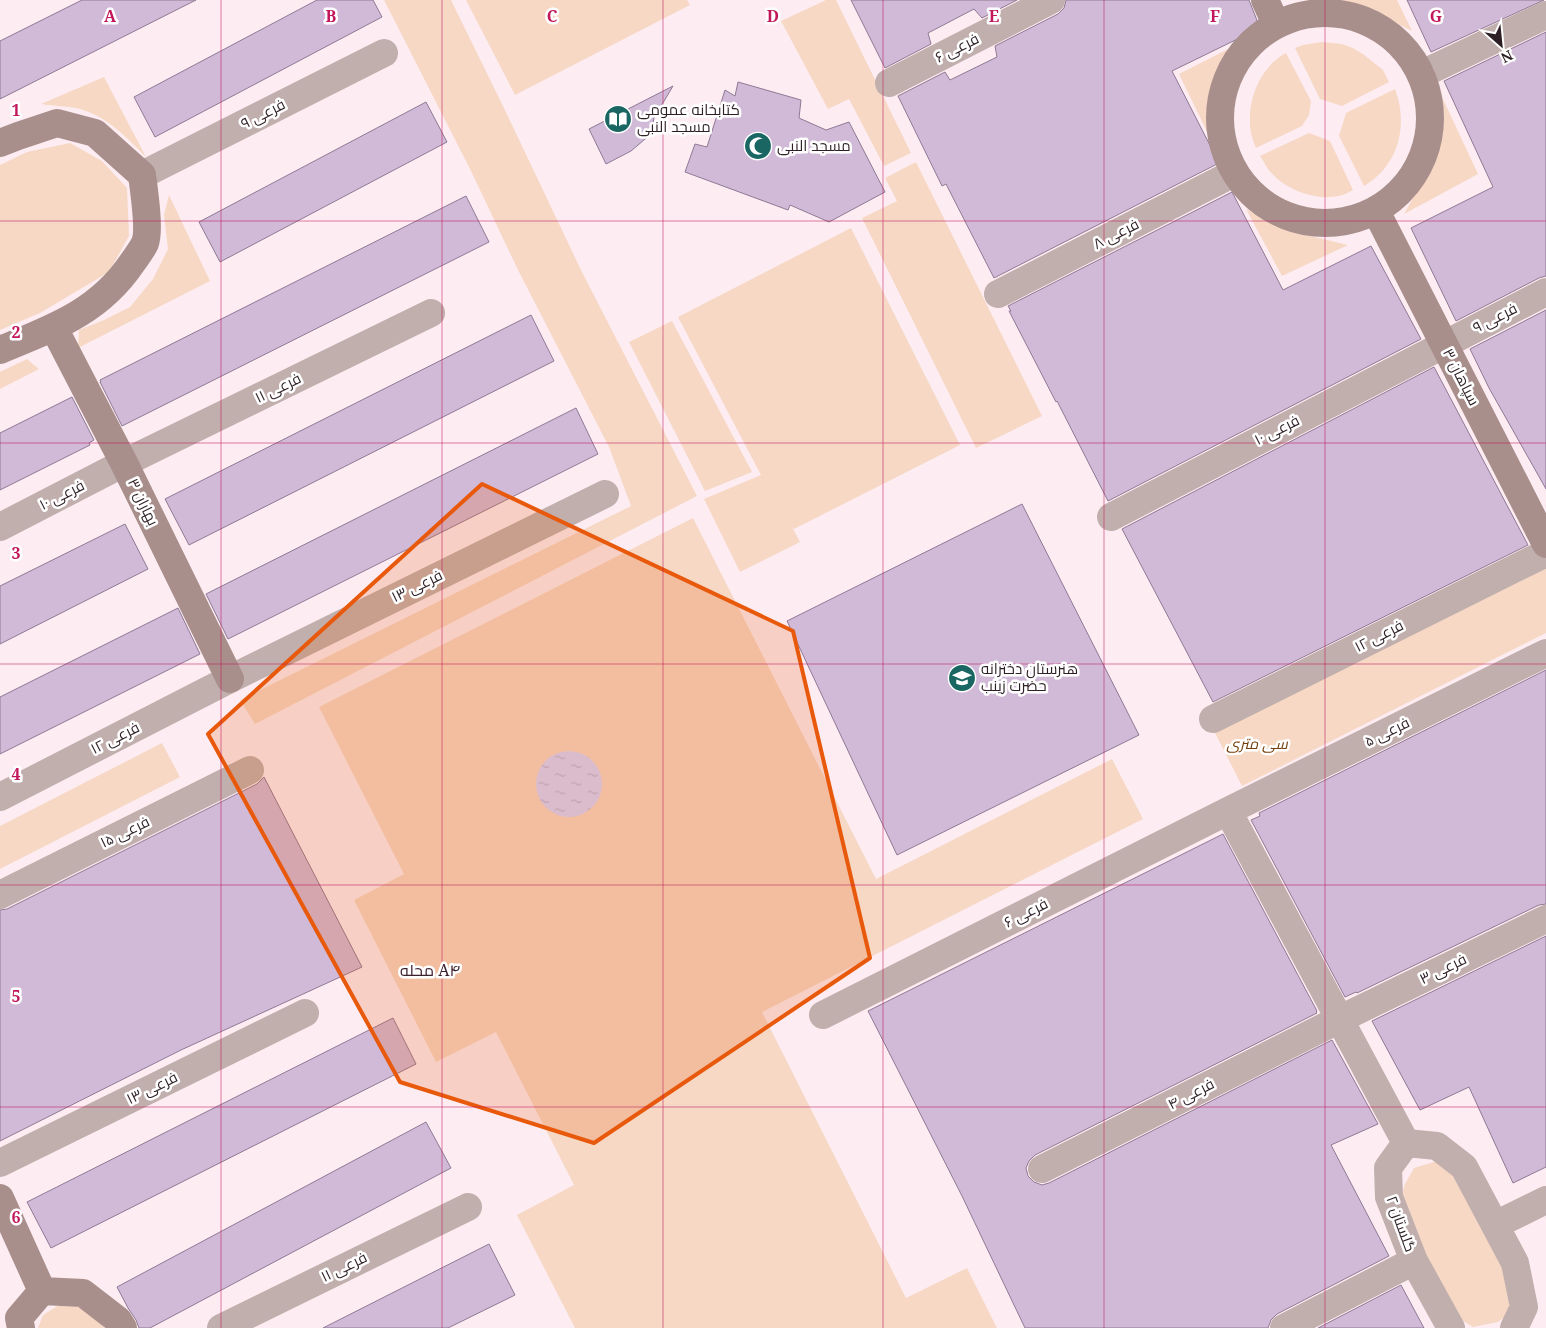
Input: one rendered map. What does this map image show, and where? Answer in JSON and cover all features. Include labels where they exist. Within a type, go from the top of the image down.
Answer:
[{"type":"street","name":"فرعی ۶","points":[[889,83],[1051,0]]},
{"type":"street","points":[[1271,12],[1344,13],[1376,24],[1403,45],[1422,74],[1431,104],[1430,136],[1420,166],[1401,192],[1376,211],[1346,221],[1313,223],[1282,215],[1255,198],[1234,173],[1222,141],[1220,106],[1229,73],[1271,12]]},
{"type":"street","points":[[1422,74],[1546,15]]},
{"type":"street","name":"فرعی ۹","points":[[142,175],[384,53]]},
{"type":"street","points":[[0,143],[57,123],[95,133],[142,175],[146,211],[146,242],[120,280],[87,309],[54,328],[0,350]]},
{"type":"street","name":"فرعی ۸","points":[[998,294],[1234,173]]},
{"type":"street","name":"سپاهان ۳","points":[[1376,211],[1546,544]]},
{"type":"street","name":"فرعی ۹","points":[[1444,344],[1546,292]]},
{"type":"street","name":"فرعی ۱۱","points":[[124,463],[431,313]]},
{"type":"street","name":"بهاران ۳","points":[[54,328],[124,463],[230,678]]},
{"type":"street","name":"فرعی ۱۰","points":[[1111,517],[1444,344]]},
{"type":"street","name":"فرعی ۱۰","points":[[0,527],[124,463]]},
{"type":"street","name":"فرعی ۱۳","points":[[230,678],[605,494]]},
{"type":"street","name":"فرعی ۱۲","points":[[1213,719],[1546,553]]},
{"type":"street","name":"فرعی ۵","points":[[1228,811],[1546,653]]},
{"type":"street","name":"فرعی ۱۲","points":[[0,797],[230,678]]},
{"type":"street","name":"فرعی ۱۵","points":[[0,894],[250,770]]},
{"type":"street","name":"فرعی ۶","points":[[823,1015],[1228,811]]},
{"type":"street","points":[[1228,811],[1406,1143],[1437,1146],[1464,1167],[1515,1263],[1524,1307],[1514,1328]]},
{"type":"street","name":"فرعی ۳","points":[[1340,1019],[1546,919]]},
{"type":"street","name":"فرعی ۱۳","points":[[0,1163],[304,1013]]},
{"type":"street","name":"فرعی ۴","points":[[1042,1169],[1340,1019]]},
{"type":"street","name":"گلستان ۲","points":[[1406,1143],[1388,1168],[1389,1197],[1414,1261],[1451,1328]]},
{"type":"street","points":[[0,1198],[42,1292]]},
{"type":"street","points":[[1495,1225],[1546,1200]]},
{"type":"street","name":"فرعی ۱۱","points":[[221,1328],[468,1206]]},
{"type":"street","name":"گلستان ۲","points":[[1284,1328],[1414,1261]]},
{"type":"street","points":[[21,1328],[19,1318],[42,1292],[83,1292],[118,1320],[123,1328]]},
{"type":"highlighted area","points":[[482,484],[793,631],[870,958],[594,1143],[400,1082],[208,734]]},
{"type":"green space","points":[[384,0],[451,0],[581,270],[697,496],[255,724],[240,700],[631,506],[609,447],[518,270],[471,171]]},
{"type":"green space","points":[[466,0],[687,0],[690,5],[515,95]]},
{"type":"green space","points":[[826,0],[836,0],[911,153],[884,166],[849,99],[828,109],[781,21]]},
{"type":"green space","points":[[1335,0],[1397,0],[1412,31],[1377,13]]},
{"type":"green space","points":[[1322,42],[1342,44],[1353,48],[1383,70],[1389,82],[1342,106],[1320,99],[1295,48]]},
{"type":"green space","points":[[1236,45],[1226,63],[1215,98],[1211,140],[1179,74]]},
{"type":"green space","points":[[1286,53],[1311,101],[1309,115],[1302,126],[1256,148],[1250,122],[1253,95],[1258,82],[1266,71]]},
{"type":"green space","points":[[104,77],[146,157],[116,128],[99,117],[80,109],[41,104]]},
{"type":"green space","points":[[1395,89],[1401,117],[1398,144],[1385,168],[1376,178],[1364,186],[1339,136],[1346,113]]},
{"type":"green space","points":[[1442,97],[1478,174],[1404,214],[1425,177],[1437,138]]},
{"type":"green space","points":[[1309,133],[1330,141],[1353,190],[1341,196],[1319,197],[1310,195],[1290,188],[1268,169],[1260,156]]},
{"type":"green space","points":[[70,143],[102,161],[127,188],[129,236],[109,272],[40,313],[0,330],[0,165],[27,152]]},
{"type":"green space","points":[[916,162],[1042,416],[976,448],[862,218],[897,201],[885,178]]},
{"type":"green space","points":[[169,195],[210,281],[78,348],[79,330],[130,307],[153,279],[168,249],[164,215]]},
{"type":"green space","points":[[1246,209],[1289,231],[1348,245],[1282,276]]},
{"type":"green space","points":[[851,228],[960,445],[794,529],[792,527],[800,542],[740,572],[704,499],[761,475],[678,317]]},
{"type":"green space","points":[[672,321],[752,472],[705,491],[629,342]]},
{"type":"green space","points":[[27,359],[39,369],[0,389],[0,372]]},
{"type":"green space","points":[[693,518],[876,879],[1112,759],[1143,819],[762,1012],[906,1298],[967,1268],[997,1328],[575,1328],[517,1215],[574,1185],[496,1032],[436,1062],[354,900],[404,874],[319,707]]},
{"type":"green space","name":"سی متری","points":[[1546,566],[1546,633],[1242,786],[1214,731]]},
{"type":"green space","points":[[162,743],[180,777],[0,869],[0,826]]},
{"type":"green space","points":[[1437,1161],[1459,1173],[1509,1270],[1513,1296],[1509,1314],[1498,1322],[1473,1327],[1458,1318],[1431,1269],[1402,1195],[1405,1184],[1414,1168]]},
{"type":"green space","points":[[64,1302],[93,1308],[104,1328],[38,1328],[43,1315]]},
{"type":"water","points":[[562,751],[576,751],[588,756],[597,765],[602,777],[600,797],[593,808],[576,817],[562,817],[550,812],[541,803],[536,791],[536,777],[541,765],[550,756]]},
{"type":"building","points":[[82,0],[196,0],[0,99],[0,41]]},
{"type":"building","points":[[317,0],[373,0],[382,17],[155,137],[134,97]]},
{"type":"building","points":[[851,0],[1017,0],[982,18],[974,9],[928,33],[931,44],[885,68]]},
{"type":"building","points":[[1066,0],[1249,0],[1260,28],[1172,71],[1219,163],[994,278],[946,184],[942,186],[898,96],[945,72],[950,80],[997,57],[995,46],[1058,14],[1064,8]]},
{"type":"building","points":[[1407,0],[1544,0],[1431,52]]},
{"type":"building","points":[[1546,32],[1546,276],[1456,321],[1411,228],[1493,187],[1444,81]]},
{"type":"building","name":"مسجد النبی","points":[[738,82],[801,100],[799,118],[826,130],[849,122],[885,192],[829,222],[790,205],[788,210],[685,172],[695,144],[707,147],[725,90],[735,96]]},
{"type":"building","points":[[673,86],[654,118],[651,134],[631,151],[606,164],[589,129]]},
{"type":"building","points":[[426,102],[447,142],[220,262],[199,222]]},
{"type":"building","points":[[1232,192],[1283,290],[1371,246],[1421,339],[1108,501],[1008,306]]},
{"type":"building","points":[[466,196],[489,242],[122,426],[100,380]]},
{"type":"building","points":[[1546,310],[1546,489],[1489,388],[1470,349]]},
{"type":"building","points":[[531,315],[554,361],[189,545],[165,499]]},
{"type":"building","points":[[1434,367],[1528,545],[1213,702],[1122,529]]},
{"type":"building","points":[[72,397],[94,440],[89,443],[90,445],[0,490],[0,433]]},
{"type":"building","points":[[576,408],[598,454],[228,639],[206,594]]},
{"type":"building","name":"هنرستان دخترانه حضرت زینب","points":[[1022,504],[1139,735],[897,855],[787,621]]},
{"type":"building","points":[[125,524],[148,569],[0,644],[0,586]]},
{"type":"building","points":[[178,608],[200,654],[0,754],[0,697]]},
{"type":"building","points":[[1546,670],[1546,904],[1539,905],[1357,993],[1345,997],[1251,820],[1260,816],[1259,813]]},
{"type":"building","points":[[264,777],[362,967],[181,1050],[0,1141],[0,910],[7,909],[257,784]]},
{"type":"building","points":[[1223,834],[1317,1013],[1035,1155],[1029,1161],[1026,1168],[1028,1176],[1034,1182],[1042,1185],[1049,1183],[1332,1040],[1378,1124],[1331,1145],[1389,1256],[1277,1314],[1271,1320],[1268,1328],[1025,1328],[962,1196],[868,1011]]},
{"type":"building","points":[[1546,936],[1546,1167],[1513,1183],[1469,1087],[1420,1110],[1372,1021]]},
{"type":"building","points":[[393,1018],[416,1064],[51,1248],[27,1202]]},
{"type":"building","points":[[426,1122],[451,1168],[150,1328],[139,1328],[117,1287]]},
{"type":"building","points":[[489,1244],[515,1295],[448,1328],[323,1328]]},
{"type":"building","points":[[1401,1285],[1424,1328],[1318,1328]]},
{"type":"place","name":"کتابخانه عمومی مسجد النبی","points":[[618,119]]},
{"type":"place","name":"مسجد النبی","points":[[758,146]]},
{"type":"place","name":"هنرستان دخترانه حضرت زینب","points":[[962,678]]},
{"type":"district","name":"محله A۴","points":[[430,970]]}]
